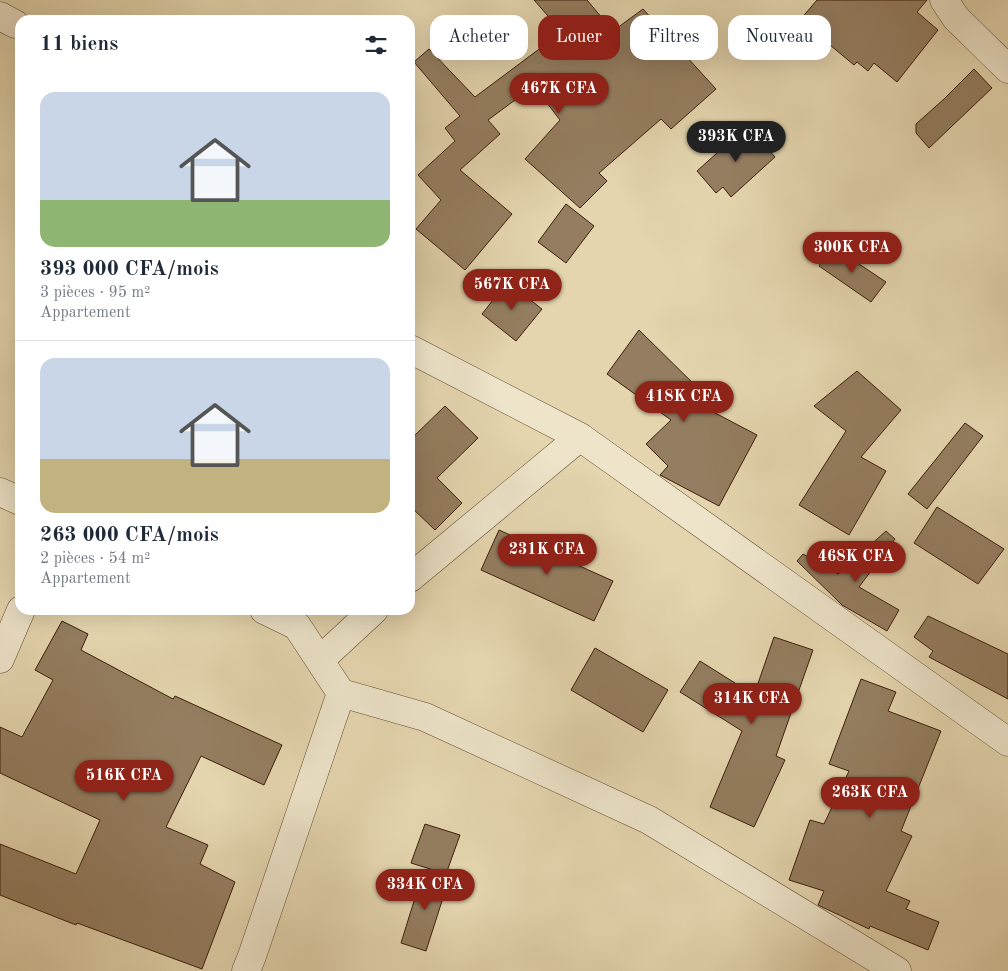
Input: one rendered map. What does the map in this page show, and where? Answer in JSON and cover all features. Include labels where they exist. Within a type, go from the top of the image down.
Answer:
[{"type":"street","points":[[944,0],[956,18],[1008,69]]},
{"type":"street","points":[[415,352],[580,436],[1008,742]]},
{"type":"street","points":[[415,574],[580,436]]},
{"type":"street","points":[[0,492],[15,499]]},
{"type":"street","points":[[0,659],[19,615]]},
{"type":"street","points":[[274,615],[297,626],[341,693],[425,717],[649,820],[897,971]]},
{"type":"street","points":[[320,660],[369,615]]},
{"type":"street","points":[[246,971],[298,824],[341,693]]},
{"type":"building","points":[[534,0],[587,0],[600,15],[547,15]]},
{"type":"building","points":[[817,0],[927,0],[917,12],[938,30],[897,82],[874,63],[868,71],[857,62],[854,65],[831,46],[831,15],[804,15]]},
{"type":"building","points":[[643,9],[648,15],[635,15]]},
{"type":"building","points":[[630,19],[630,60],[690,60],[716,89],[671,129],[661,119],[599,173],[607,181],[580,208],[525,159],[560,120],[534,86],[488,120],[500,134],[460,170],[512,214],[465,270],[416,229],[441,200],[418,175],[455,141],[445,128],[460,116],[415,61],[429,49],[430,60],[440,60],[475,97],[525,60],[528,60],[528,57],[538,50],[538,60],[620,60],[620,26]]},
{"type":"building","points":[[974,69],[992,88],[929,148],[916,133],[916,124]]},
{"type":"building","points":[[747,126],[775,157],[731,197],[723,187],[716,193],[697,171]]},
{"type":"building","points":[[566,204],[594,226],[566,263],[538,242]]},
{"type":"building","points":[[832,246],[886,282],[871,302],[819,266]]},
{"type":"building","points":[[507,282],[542,309],[516,341],[482,314]]},
{"type":"building","points":[[639,330],[706,396],[698,404],[757,435],[719,506],[660,475],[668,466],[646,444],[671,420],[607,374]]},
{"type":"building","points":[[857,371],[901,410],[861,457],[886,471],[849,535],[799,505],[846,431],[814,406]]},
{"type":"building","points":[[445,406],[478,438],[437,478],[462,503],[435,530],[415,511],[415,435]]},
{"type":"building","points":[[965,423],[983,436],[927,509],[908,494]]},
{"type":"building","points":[[937,507],[1004,549],[978,584],[914,543]]},
{"type":"building","points":[[499,530],[613,581],[594,621],[481,570]]},
{"type":"building","points":[[886,531],[895,539],[859,587],[899,610],[887,631],[842,605],[797,561],[803,554],[838,574]]},
{"type":"building","points":[[928,616],[1008,654],[1008,699],[929,657],[933,651],[914,637]]},
{"type":"building","points":[[62,621],[88,634],[81,650],[173,699],[175,696],[282,745],[264,785],[201,756],[166,827],[208,845],[200,864],[235,882],[202,969],[77,923],[76,925],[0,895],[0,844],[76,874],[100,820],[0,773],[0,727],[22,737],[53,680],[35,670]]},
{"type":"building","points":[[774,637],[813,650],[776,756],[785,760],[754,827],[710,807],[742,731],[680,692],[700,661],[754,695]]},
{"type":"building","points":[[595,648],[668,690],[643,732],[571,690]]},
{"type":"building","points":[[861,679],[896,692],[888,711],[941,731],[901,831],[912,836],[886,891],[910,901],[906,909],[939,922],[928,950],[870,926],[869,929],[818,905],[824,891],[789,880],[810,820],[824,824],[849,771],[829,764]]},
{"type":"building","points":[[425,824],[460,835],[446,874],[411,863]]},
{"type":"building","points":[[423,872],[449,879],[426,951],[401,943]]}]
